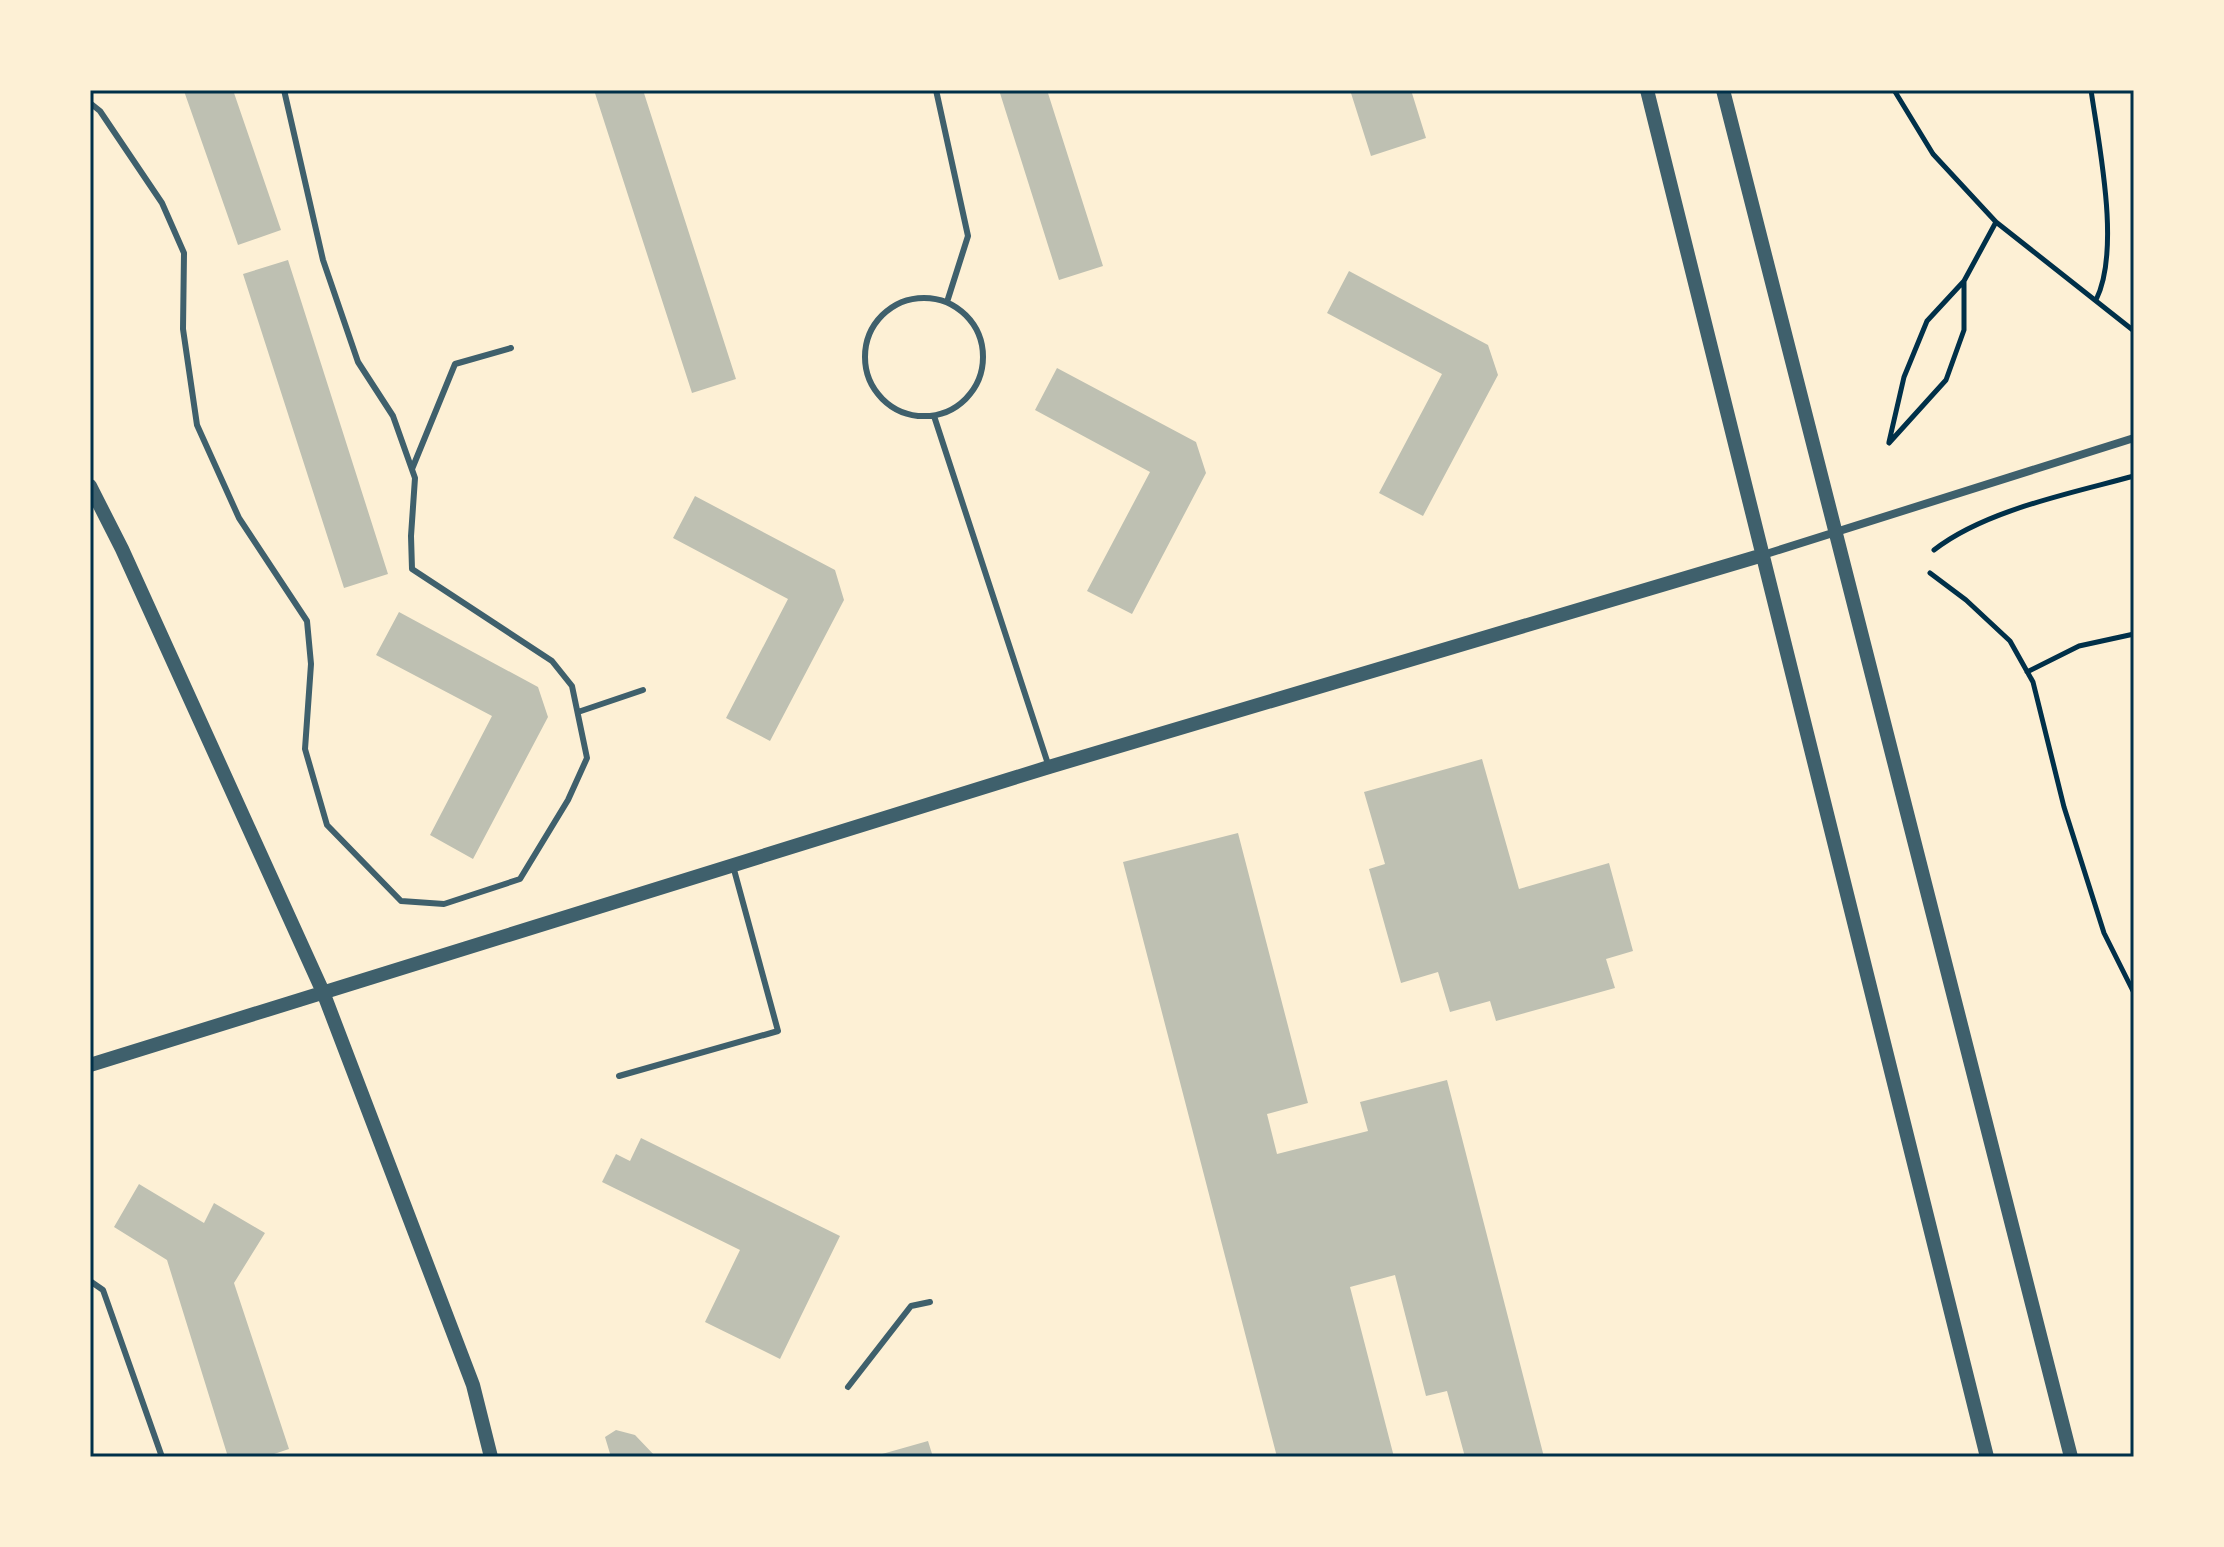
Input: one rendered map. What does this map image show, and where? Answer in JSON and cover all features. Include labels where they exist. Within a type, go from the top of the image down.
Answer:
[{"type":"street","points":[[1647,90],[1987,1457]]},
{"type":"street","points":[[1723,90],[2071,1457]]},
{"type":"street","points":[[90,1065],[1049,767],[1763,555],[2134,438]]},
{"type":"street","points":[[90,486],[122,549],[323,992],[473,1385],[491,1457]]},
{"type":"lane","points":[[90,103],[100,111],[162,203],[184,253],[183,329],[197,425],[239,518],[307,621],[311,664],[305,749],[327,825],[401,901],[444,904],[520,879],[568,800],[587,758],[578,712],[572,686],[552,661],[412,569],[415,478],[393,416],[358,362],[323,260],[284,90]]},
{"type":"lane","points":[[936,90],[968,236],[947,302]]},
{"type":"lane","points":[[909,300],[947,302],[976,327],[982,345],[983,364],[978,382],[968,398],[953,410],[934,416],[914,416],[895,409],[880,396],[869,379],[865,359],[868,339],[877,321],[892,308],[909,300]]},
{"type":"lane","points":[[412,469],[455,364],[511,348]]},
{"type":"lane","points":[[934,416],[1049,767]]},
{"type":"lane","points":[[578,712],[643,690]]},
{"type":"lane","points":[[619,1076],[778,1031],[733,866]]},
{"type":"lane","points":[[90,1281],[103,1290],[162,1457]]},
{"type":"lane","points":[[848,1387],[911,1306],[930,1302]]},
{"type":"path","points":[[1894,90],[1933,154],[1996,222],[2134,331]]},
{"type":"path","points":[[2091,90],[2108,204],[2104,284],[2096,300]]},
{"type":"path","points":[[1964,281],[1964,330],[1946,380],[1889,443],[1904,377],[1927,321],[1964,281],[1996,222]]},
{"type":"path","points":[[1934,550],[1949,538],[2016,509],[2134,476]]},
{"type":"path","points":[[1930,573],[1966,600],[2010,641],[2033,682],[2064,807],[2104,933],[2134,993]]},
{"type":"path","points":[[2027,672],[2079,646],[2134,634]]},
{"type":"building","points":[[233,90],[281,230],[238,245],[184,91]]},
{"type":"building","points":[[594,90],[643,90],[736,379],[692,393]]},
{"type":"building","points":[[999,90],[1047,90],[1103,266],[1059,280]]},
{"type":"building","points":[[1350,90],[1411,90],[1426,138],[1371,156]]},
{"type":"building","points":[[288,260],[388,574],[344,588],[243,274]]},
{"type":"building","points":[[1349,271],[1488,345],[1498,375],[1423,516],[1379,493],[1442,374],[1327,313]]},
{"type":"building","points":[[1057,368],[1196,442],[1206,473],[1132,614],[1087,591],[1150,472],[1035,410]]},
{"type":"building","points":[[695,496],[835,570],[844,600],[770,741],[726,718],[788,599],[673,538]]},
{"type":"building","points":[[399,612],[538,687],[548,717],[473,859],[430,835],[492,716],[376,655]]},
{"type":"building","points":[[1482,759],[1519,889],[1609,863],[1633,951],[1606,959],[1615,988],[1496,1021],[1490,1001],[1450,1012],[1438,972],[1401,983],[1369,869],[1385,864],[1364,792]]},
{"type":"building","points":[[1238,833],[1308,1103],[1267,1114],[1277,1154],[1368,1131],[1360,1102],[1447,1080],[1544,1457],[1465,1457],[1447,1391],[1426,1396],[1395,1275],[1350,1287],[1394,1457],[1277,1457],[1123,862]]},
{"type":"building","points":[[641,1138],[840,1236],[780,1359],[705,1322],[740,1250],[602,1182],[616,1154],[630,1161]]},
{"type":"building","points":[[139,1184],[204,1223],[214,1203],[265,1233],[234,1283],[289,1449],[265,1457],[228,1457],[167,1260],[114,1227]]},
{"type":"building","points":[[616,1430],[635,1435],[656,1457],[611,1457],[605,1437]]},
{"type":"building","points":[[928,1441],[933,1457],[875,1457],[875,1456]]}]
